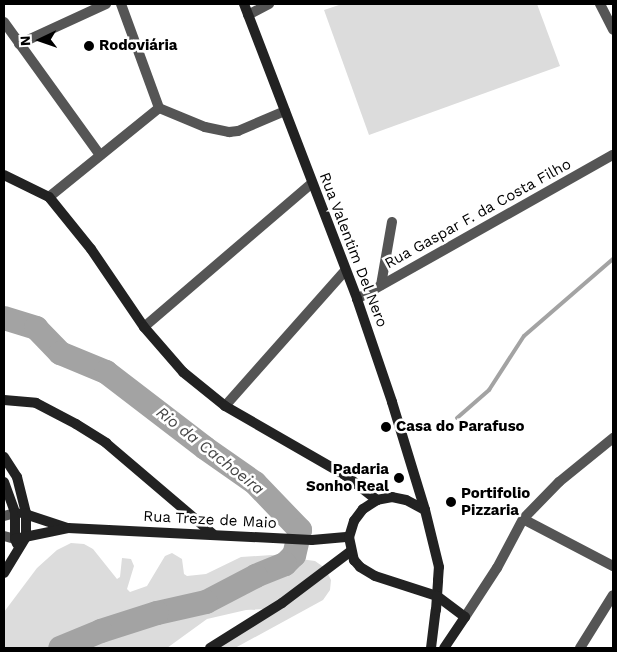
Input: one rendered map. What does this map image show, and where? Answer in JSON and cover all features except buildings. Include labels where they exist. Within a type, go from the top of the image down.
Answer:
[{"type":"main road","name":"Rua Valentim Del Nero","points":[[244,4],[357,299],[392,402],[424,510],[439,567],[431,648]]},
{"type":"main road","points":[[4,175],[49,197],[91,249],[144,327],[183,372],[225,406],[345,475],[377,500]]},
{"type":"main road","points":[[4,400],[36,403],[76,424],[106,444],[213,534]]},
{"type":"main road","points":[[4,457],[17,477],[26,514],[26,537],[4,573]]},
{"type":"main road","points":[[4,482],[15,513],[15,539],[19,550]]},
{"type":"main road","points":[[424,510],[406,500],[392,498],[377,500],[363,509],[354,521],[350,537],[351,551],[360,567],[375,576],[437,596],[465,617],[444,648]]},
{"type":"main road","name":"Rua Treze de Maio","points":[[15,513],[26,514],[68,528]]},
{"type":"main road","name":"Rua Treze de Maio","points":[[15,539],[68,528],[312,540],[350,537]]},
{"type":"main road","points":[[210,648],[282,603],[351,551]]},
{"type":"street","points":[[19,44],[106,4]]},
{"type":"street","points":[[121,4],[159,108],[206,127],[229,132],[238,131],[284,111]]},
{"type":"street","points":[[248,15],[269,4]]},
{"type":"street","points":[[600,4],[613,30]]},
{"type":"street","points":[[4,22],[100,154]]},
{"type":"street","points":[[49,197],[159,108]]},
{"type":"street","name":"Rua Gaspar F. da Costa Filho","points":[[357,299],[613,155]]},
{"type":"street","points":[[144,327],[312,183]]},
{"type":"street","points":[[381,285],[392,222]]},
{"type":"street","points":[[225,406],[345,271]]},
{"type":"street","points":[[465,617],[498,568],[523,519],[559,482],[613,438]]},
{"type":"street","points":[[4,516],[15,513]]},
{"type":"street","points":[[523,519],[613,566]]},
{"type":"street","points":[[4,536],[15,539]]},
{"type":"street","points":[[580,648],[613,595]]},
{"type":"shaded area","points":[[342,4],[537,4],[560,66],[369,135],[324,10]]},
{"type":"shaded area","points":[[71,543],[84,544],[93,549],[117,579],[120,577],[122,558],[131,559],[134,566],[127,589],[130,592],[147,586],[165,556],[172,553],[182,559],[184,574],[187,576],[206,574],[241,557],[272,555],[315,561],[325,568],[331,580],[330,590],[323,600],[235,648],[218,648],[267,609],[246,610],[207,619],[167,648],[4,648],[4,612],[37,568],[57,550]]},
{"type":"waterway","points":[[457,418],[489,390],[524,336],[613,259]]},
{"type":"waterway","name":"Rio da Cachoeira","points":[[4,318],[36,328],[60,353],[106,372],[205,448],[255,483],[300,530],[294,555],[285,564],[256,576],[206,602],[157,613],[101,631],[60,648]]},
{"type":"place","name":"Rodoviária","points":[[89,46]]},
{"type":"place","name":"Casa do Parafuso","points":[[386,427]]},
{"type":"place","name":"Padaria Sonho Real","points":[[399,478]]},
{"type":"place","name":"Portifolio Pizzaria","points":[[451,502]]}]
